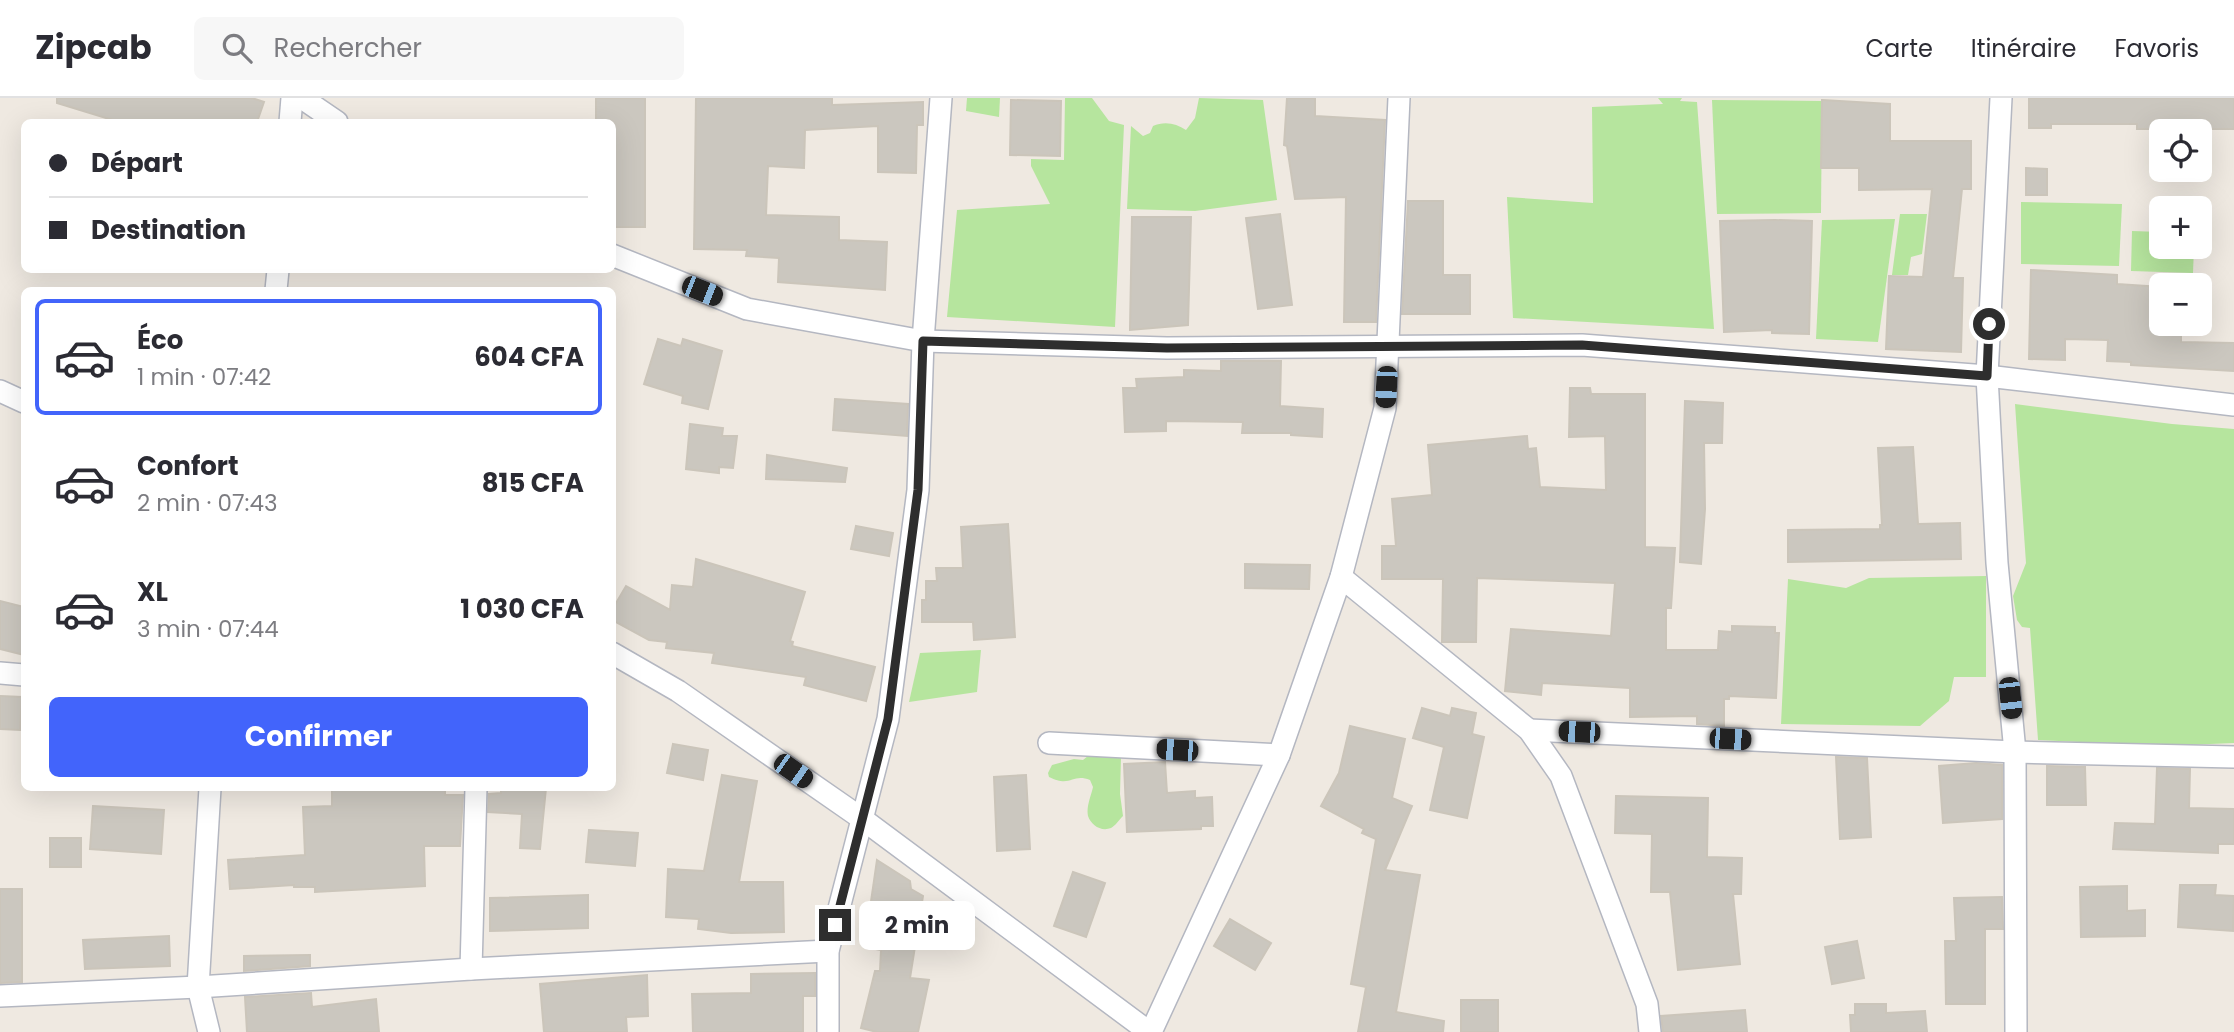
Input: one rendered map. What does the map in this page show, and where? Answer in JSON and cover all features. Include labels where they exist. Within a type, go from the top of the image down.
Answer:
[{"type":"street","points":[[290,119],[292,98]]},
{"type":"street","points":[[302,98],[333,119]]},
{"type":"street","points":[[828,1032],[828,951],[888,719],[917,503],[923,341],[941,98]]},
{"type":"street","points":[[616,655],[678,691],[861,818],[1150,1032],[1279,755],[1341,577],[1385,408],[1399,98]]},
{"type":"street","points":[[2001,98],[1987,376],[1997,563],[2015,752],[2015,1032]]},
{"type":"street","points":[[616,257],[747,309],[923,341],[1167,348],[1582,345],[1987,376],[2234,405]]},
{"type":"street","points":[[0,391],[21,401]]},
{"type":"street","points":[[1341,577],[1529,730],[1561,776],[1647,1004],[1650,1032]]},
{"type":"street","points":[[0,673],[21,675]]},
{"type":"street","points":[[1529,730],[2015,752],[2234,757]]},
{"type":"street","points":[[1049,743],[1279,755]]},
{"type":"street","points":[[209,1032],[198,988],[210,791]]},
{"type":"street","points":[[471,969],[476,791]]},
{"type":"street","points":[[0,996],[198,988],[471,969],[828,951]]},
{"type":"green space","points":[[967,98],[1000,98],[999,117],[966,111]]},
{"type":"green space","points":[[1065,98],[1092,98],[1109,121],[1124,125],[1115,327],[947,317],[957,210],[1050,204],[1031,166],[1031,159],[1064,160]]},
{"type":"green space","points":[[1199,98],[1263,100],[1277,200],[1195,211],[1127,209],[1131,126],[1143,136],[1150,133],[1153,126],[1166,123],[1186,130],[1195,118]]},
{"type":"green space","points":[[1658,98],[1682,98],[1680,101],[1697,102],[1714,329],[1513,318],[1507,197],[1593,203],[1592,107],[1663,104]]},
{"type":"green space","points":[[1712,100],[1822,101],[1821,213],[1717,214]]},
{"type":"green space","points":[[2021,202],[2122,204],[2119,266],[2021,264]]},
{"type":"green space","points":[[1900,214],[1927,214],[1922,254],[1911,257],[1908,275],[1892,275]]},
{"type":"green space","points":[[1895,219],[1878,342],[1816,339],[1822,220]]},
{"type":"green space","points":[[2132,231],[2149,232],[2149,259],[2194,259],[2193,273],[2131,271]]},
{"type":"green space","points":[[2015,404],[2234,429],[2234,743],[2162,746],[2038,740],[2030,628],[2022,627],[2017,620],[2013,596],[2026,563]]},
{"type":"green space","points":[[1986,576],[1986,677],[1954,677],[1949,701],[1920,726],[1781,724],[1788,579],[1846,588],[1869,578]]},
{"type":"green space","points":[[981,650],[977,692],[909,702],[920,653]]},
{"type":"green space","points":[[1093,752],[1121,757],[1120,794],[1123,816],[1107,829],[1097,827],[1088,816],[1093,787],[1090,780],[1056,780],[1049,777],[1048,773],[1052,765],[1074,759],[1083,760]]},
{"type":"building","points":[[57,98],[252,98],[264,102],[258,119],[109,119],[57,103]]},
{"type":"building","points":[[596,98],[645,98],[645,227],[616,227],[616,119],[596,119]]},
{"type":"building","points":[[696,98],[832,98],[832,105],[923,102],[923,125],[917,125],[916,173],[878,172],[878,126],[805,130],[804,168],[768,166],[766,215],[839,217],[839,240],[887,242],[885,290],[778,282],[779,258],[746,256],[747,250],[694,249]]},
{"type":"building","points":[[1287,98],[1315,98],[1315,116],[1385,120],[1376,322],[1344,322],[1346,197],[1295,199],[1287,146],[1284,145]]},
{"type":"building","points":[[2029,98],[2234,98],[2234,129],[2212,129],[2212,119],[2149,119],[2149,129],[2137,129],[2137,124],[2051,124],[2051,128],[2029,128]]},
{"type":"building","points":[[1011,100],[1061,101],[1060,156],[1010,155]]},
{"type":"building","points":[[1822,100],[1890,104],[1890,141],[1971,141],[1971,189],[1962,189],[1953,278],[1963,278],[1961,352],[1886,349],[1889,276],[1923,277],[1932,189],[1859,190],[1859,168],[1821,168]]},
{"type":"building","points":[[2026,168],[2047,169],[2047,195],[2026,195]]},
{"type":"building","points":[[1408,201],[1443,201],[1443,275],[1470,275],[1470,314],[1402,314]]},
{"type":"building","points":[[1280,214],[1292,305],[1258,309],[1246,218]]},
{"type":"building","points":[[1132,217],[1191,217],[1188,325],[1130,330]]},
{"type":"building","points":[[1720,221],[1812,221],[1809,334],[1772,333],[1772,330],[1724,332]]},
{"type":"building","points":[[2031,270],[2117,275],[2117,284],[2149,286],[2149,336],[2181,336],[2181,342],[2234,343],[2234,371],[2131,365],[2131,362],[2107,361],[2108,340],[2065,339],[2065,360],[2029,359]]},
{"type":"building","points":[[658,339],[681,346],[683,339],[722,351],[708,409],[682,403],[683,396],[644,384]]},
{"type":"building","points":[[1221,361],[1281,361],[1280,406],[1323,409],[1322,437],[1291,433],[1242,433],[1243,422],[1166,421],[1166,431],[1125,432],[1123,388],[1137,388],[1136,379],[1184,377],[1184,370],[1221,371]]},
{"type":"building","points":[[1570,388],[1590,388],[1591,394],[1645,394],[1645,547],[1675,548],[1671,608],[1666,608],[1666,650],[1718,650],[1719,631],[1732,632],[1732,626],[1775,627],[1775,633],[1779,633],[1776,698],[1729,696],[1729,699],[1724,699],[1724,726],[1697,724],[1697,716],[1630,717],[1630,688],[1542,683],[1541,695],[1505,691],[1511,629],[1611,636],[1615,583],[1477,578],[1476,642],[1442,642],[1443,579],[1382,579],[1382,546],[1396,546],[1392,499],[1432,495],[1428,445],[1527,436],[1528,449],[1536,448],[1540,487],[1606,490],[1605,436],[1569,437]]},
{"type":"building","points":[[835,399],[908,404],[907,436],[833,430]]},
{"type":"building","points":[[1685,401],[1723,403],[1722,443],[1704,443],[1705,509],[1701,564],[1680,562]]},
{"type":"building","points":[[690,424],[723,428],[722,436],[737,436],[733,468],[719,467],[719,473],[686,469]]},
{"type":"building","points":[[1913,447],[1918,524],[1960,523],[1961,559],[1788,562],[1788,530],[1880,529],[1878,448]]},
{"type":"building","points":[[767,455],[847,468],[845,482],[766,479]]},
{"type":"building","points":[[1008,524],[1015,637],[974,640],[973,622],[922,622],[922,600],[926,600],[926,581],[937,581],[936,568],[963,568],[961,527]]},
{"type":"building","points":[[856,526],[893,533],[889,556],[851,549]]},
{"type":"building","points":[[696,559],[805,592],[790,641],[793,642],[792,646],[875,667],[866,701],[804,685],[806,677],[712,663],[714,653],[666,648],[667,642],[649,640],[616,622],[616,603],[626,586],[670,610],[672,585],[693,587]]},
{"type":"building","points":[[1245,564],[1310,565],[1309,589],[1245,588]]},
{"type":"building","points":[[0,601],[21,606],[21,654],[0,649]]},
{"type":"building","points":[[0,696],[21,697],[20,730],[0,729]]},
{"type":"building","points":[[1422,708],[1450,716],[1452,708],[1476,713],[1472,734],[1484,737],[1467,818],[1430,810],[1444,747],[1413,738]]},
{"type":"building","points":[[1350,726],[1405,739],[1392,798],[1412,806],[1385,870],[1420,875],[1396,1012],[1444,1021],[1443,1032],[1358,1032],[1366,987],[1351,984],[1376,839],[1362,833],[1364,829],[1321,806],[1339,773]]},
{"type":"building","points":[[673,744],[708,750],[703,780],[667,773]]},
{"type":"building","points":[[1836,757],[1867,758],[1871,837],[1840,839]]},
{"type":"building","points":[[1165,762],[1167,793],[1195,791],[1195,798],[1212,797],[1213,826],[1201,826],[1201,829],[1127,832],[1124,764]]},
{"type":"building","points":[[1976,763],[2002,765],[2002,819],[1943,823],[1939,766]]},
{"type":"building","points":[[2047,766],[2085,767],[2086,805],[2047,805]]},
{"type":"building","points":[[2157,768],[2190,769],[2189,808],[2234,809],[2234,844],[2218,844],[2218,853],[2113,849],[2115,823],[2155,824]]},
{"type":"building","points":[[722,775],[757,781],[739,882],[783,882],[784,932],[731,933],[698,929],[699,919],[666,917],[668,869],[704,871]]},
{"type":"building","points":[[1026,775],[1030,849],[997,851],[994,777]]},
{"type":"building","points":[[332,791],[445,791],[445,795],[463,795],[460,846],[424,846],[425,886],[315,892],[315,887],[294,885],[230,889],[228,860],[305,855],[303,807],[332,806]]},
{"type":"building","points":[[546,791],[540,849],[520,848],[522,814],[488,812],[489,794]]},
{"type":"building","points":[[1616,796],[1708,798],[1707,857],[1742,858],[1741,894],[1733,894],[1740,964],[1678,970],[1670,892],[1651,892],[1652,834],[1615,833]]},
{"type":"building","points":[[93,806],[164,810],[161,854],[90,849]]},
{"type":"building","points":[[589,830],[638,833],[635,866],[586,862]]},
{"type":"building","points":[[50,838],[81,838],[81,867],[50,867]]},
{"type":"building","points":[[877,860],[910,881],[911,889],[923,896],[910,978],[929,980],[918,1032],[877,1032],[861,1028],[875,971],[880,971],[881,950],[870,948],[872,938],[866,936]]},
{"type":"building","points":[[1073,872],[1105,883],[1086,937],[1054,926]]},
{"type":"building","points":[[2180,885],[2216,885],[2215,895],[2234,896],[2233,931],[2178,927]]},
{"type":"building","points":[[2127,886],[2127,911],[2145,910],[2145,936],[2081,937],[2080,887]]},
{"type":"building","points":[[0,889],[22,889],[22,982],[0,983]]},
{"type":"building","points":[[588,895],[588,928],[490,931],[490,898]]},
{"type":"building","points":[[2002,897],[2003,929],[1985,929],[1985,1004],[1946,1004],[1945,941],[1956,941],[1954,898]]},
{"type":"building","points":[[1230,919],[1271,943],[1255,970],[1214,946]]},
{"type":"building","points":[[169,936],[170,966],[85,969],[83,940]]},
{"type":"building","points":[[1857,941],[1864,978],[1832,984],[1825,947]]},
{"type":"building","points":[[310,955],[310,966],[244,971],[244,956]]},
{"type":"building","points":[[815,973],[815,996],[803,996],[803,1032],[693,1032],[692,994],[751,993],[751,974]]},
{"type":"building","points":[[647,975],[648,1016],[626,1017],[627,1032],[544,1032],[540,984]]},
{"type":"building","points":[[311,993],[312,1007],[376,999],[379,1032],[247,1032],[245,997]]},
{"type":"building","points":[[1461,1000],[1498,1000],[1498,1032],[1461,1032]]},
{"type":"building","points":[[1855,1004],[1886,1004],[1886,1013],[1925,1011],[1927,1032],[1851,1032],[1850,1015],[1855,1015]]},
{"type":"building","points":[[1745,1010],[1747,1032],[1663,1032],[1661,1016]]},
{"type":"route","points":[[835,925],[888,719],[918,490],[923,341],[1167,348],[1582,345],[1987,376],[1989,324]]}]
